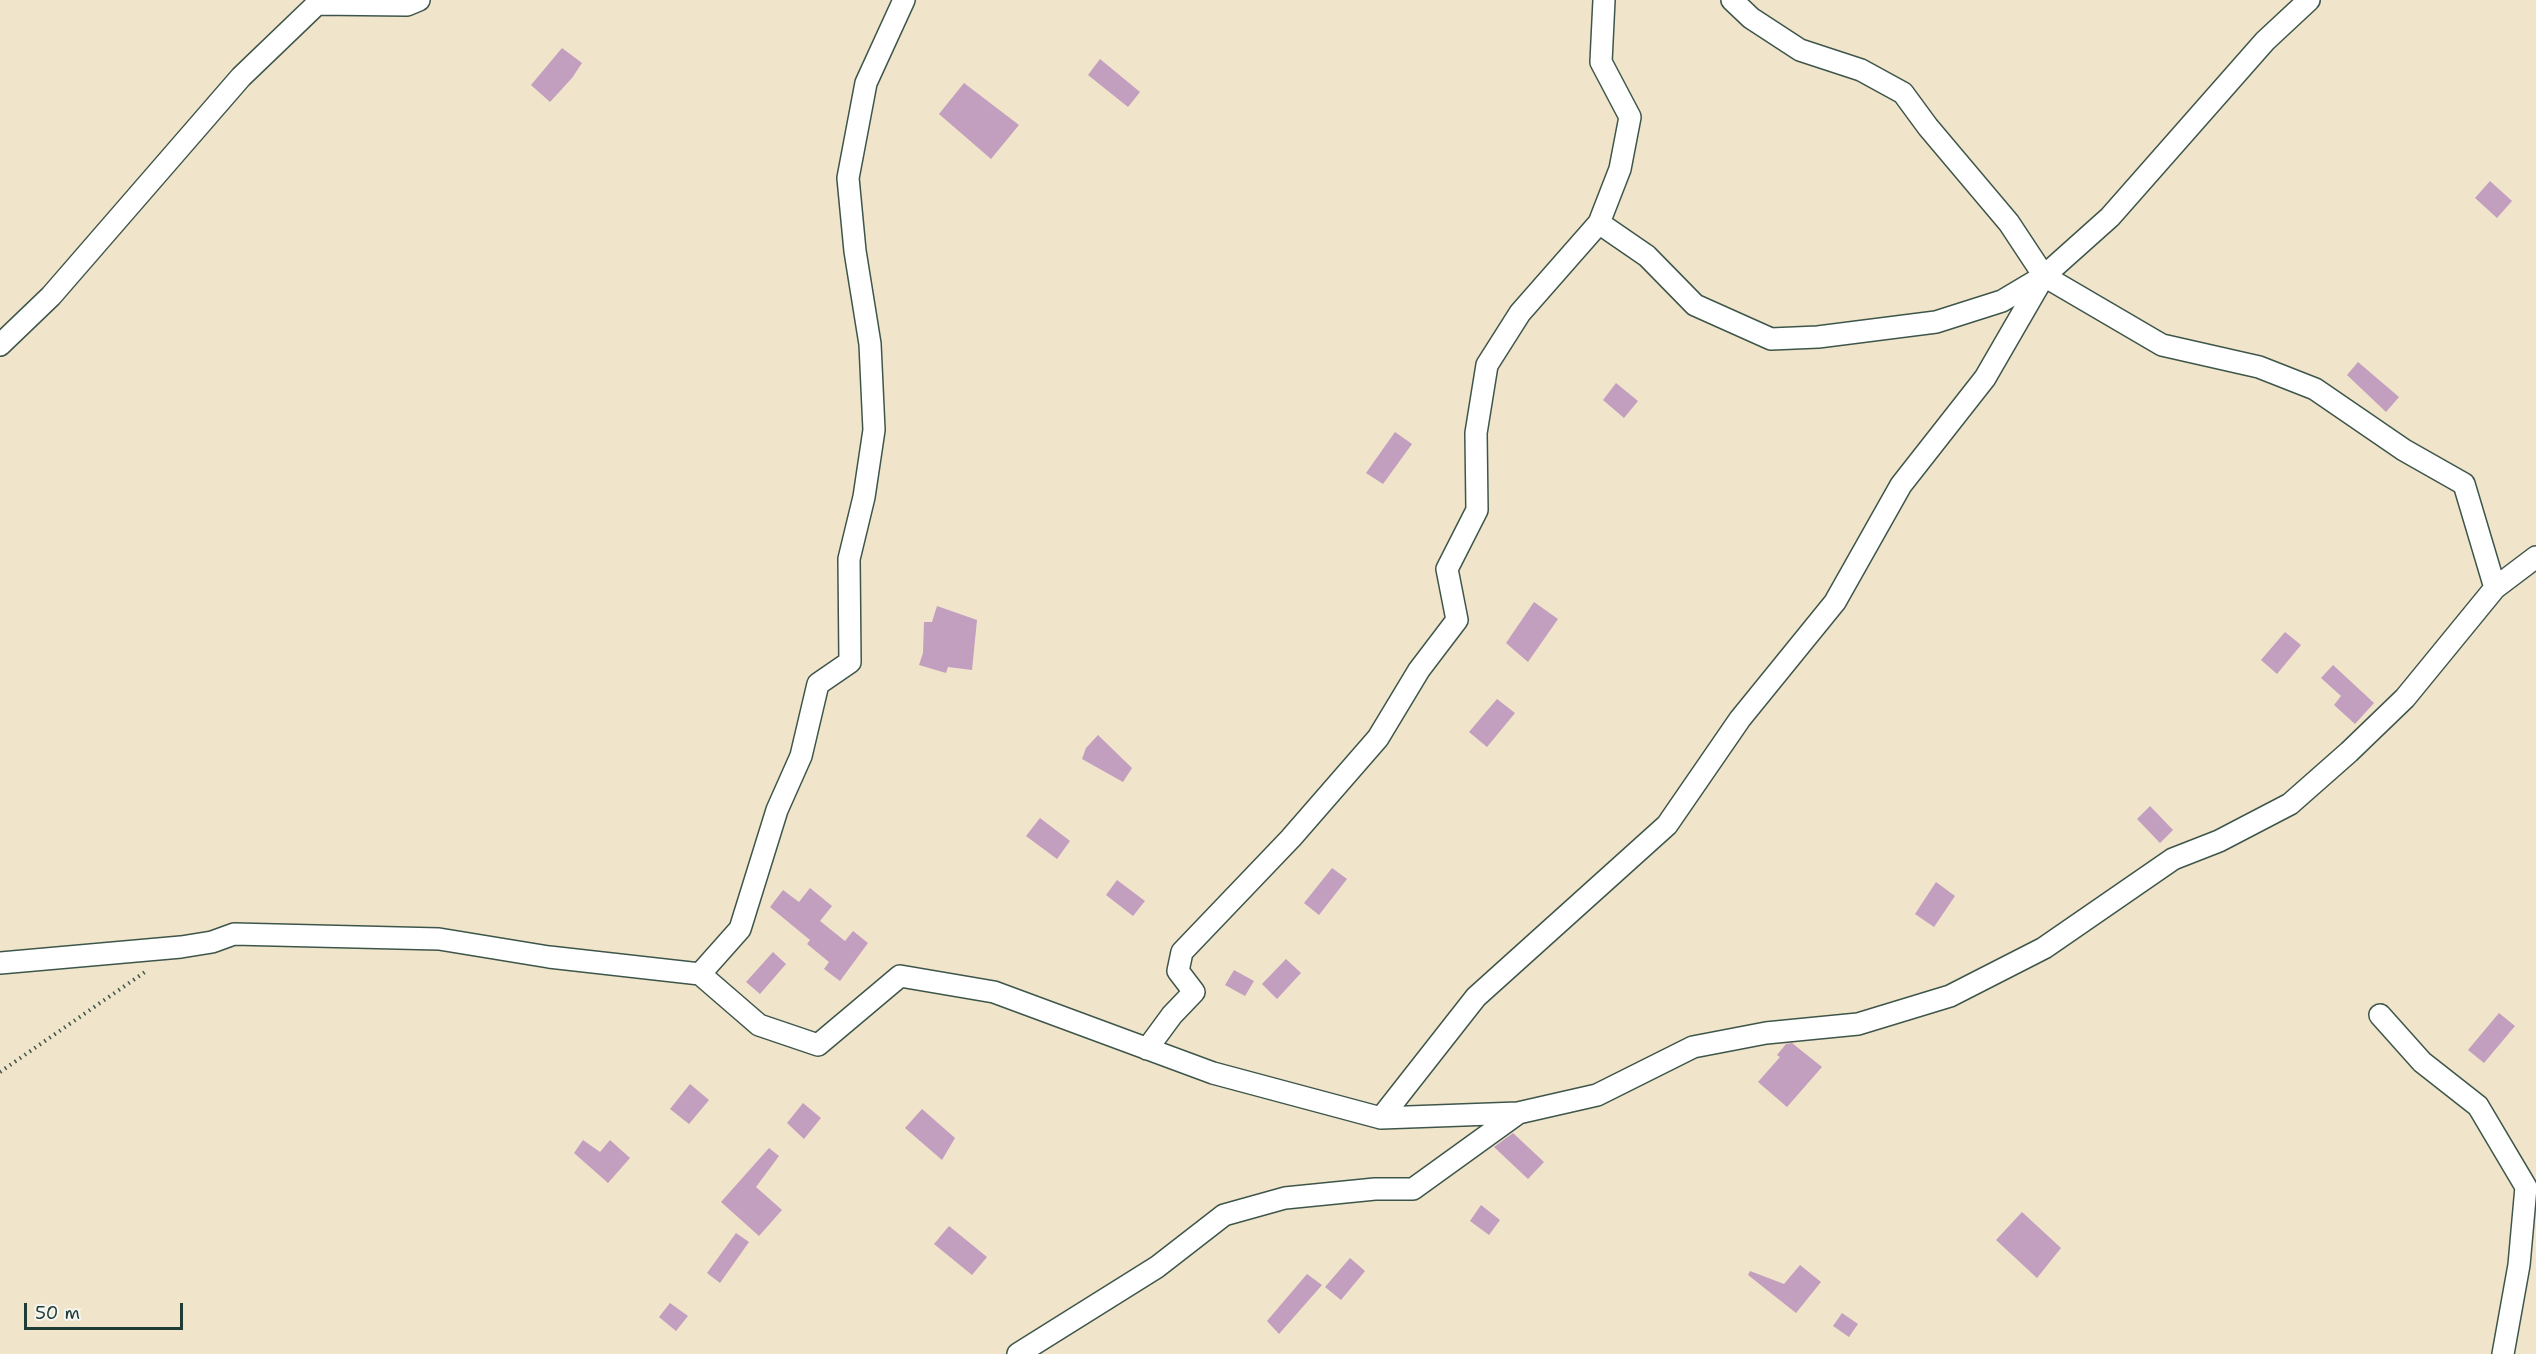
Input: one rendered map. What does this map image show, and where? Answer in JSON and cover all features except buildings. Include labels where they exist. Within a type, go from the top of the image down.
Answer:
[{"type":"street","points":[[0,345],[51,296],[241,77],[317,2],[407,5],[419,0]]},
{"type":"street","points":[[700,974],[740,929],[777,810],[801,756],[818,684],[850,662],[849,559],[864,497],[874,430],[870,344],[855,251],[848,178],[866,83],[904,0]]},
{"type":"street","points":[[1147,1049],[1172,1015],[1194,992],[1179,971],[1182,952],[1291,838],[1378,738],[1419,670],[1457,620],[1446,569],[1477,510],[1476,433],[1487,365],[1520,313],[1599,223],[1620,169],[1630,117],[1601,62],[1604,0]]},
{"type":"street","points":[[1732,0],[1751,18],[1800,50],[1861,70],[1903,93],[1928,127],[2009,223],[2044,276],[2162,345],[2259,367],[2315,389],[2404,450],[2464,484],[2495,588]]},
{"type":"street","points":[[1599,223],[1647,256],[1695,305],[1771,339],[1818,337],[1936,322],[2002,301],[2044,276],[2110,217],[2265,41],[2309,0]]},
{"type":"street","points":[[1381,1118],[1476,997],[1667,825],[1740,719],[1835,602],[1901,485],[1985,378],[2044,276]]},
{"type":"street","points":[[0,963],[181,947],[212,942],[234,934],[439,939],[549,957],[700,974],[759,1025],[818,1045],[900,976],[994,992],[1214,1074],[1381,1118],[1518,1113],[1597,1095],[1693,1047],[1766,1033],[1858,1024],[1950,996],[2044,948],[2174,859],[2219,841],[2290,804],[2405,698],[2495,588],[2536,557]]},
{"type":"street","points":[[2380,1015],[2422,1062],[2478,1106],[2531,1182],[2503,1354]]},
{"type":"street","points":[[1018,1354],[1158,1267],[1224,1215],[1285,1198],[1375,1189],[1413,1189],[1518,1113]]},
{"type":"path","points":[[0,1072],[152,966]]}]
